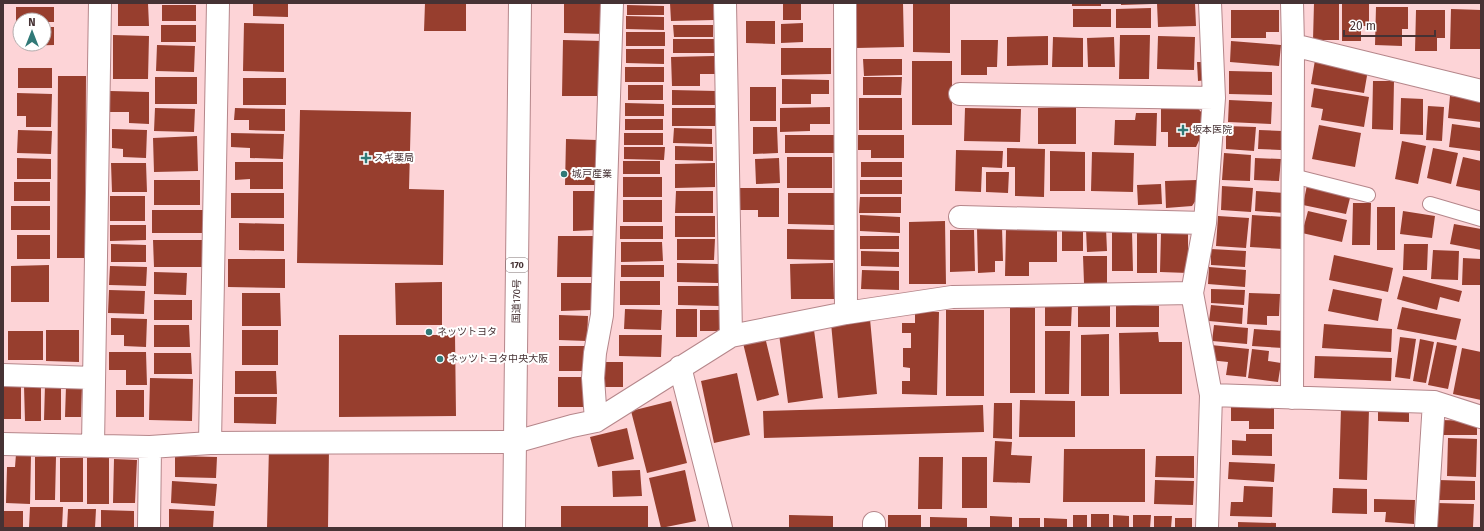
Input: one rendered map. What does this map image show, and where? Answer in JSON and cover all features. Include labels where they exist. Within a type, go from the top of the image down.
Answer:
[{"type":"main road","points":[[93,446],[100,3]]},
{"type":"main road","points":[[210,443],[218,3]]},
{"type":"main road","name":"国道170号","points":[[514,528],[520,3]]},
{"type":"main road","points":[[596,421],[593,378],[595,353],[602,315],[612,3]]},
{"type":"main road","points":[[725,3],[731,336]]},
{"type":"main road","points":[[845,3],[846,313]]},
{"type":"main road","points":[[1207,528],[1211,395],[1192,293],[1205,223],[1214,98],[1210,3]]},
{"type":"main road","points":[[1292,3],[1292,398]]},
{"type":"main road","points":[[1293,45],[1481,91]]},
{"type":"main road","points":[[960,94],[1214,98]]},
{"type":"main road","points":[[960,218],[1205,223]]},
{"type":"main road","points":[[3,444],[150,447],[210,443],[515,442],[596,421],[731,336],[846,313],[952,297],[1192,293]]},
{"type":"main road","points":[[680,367],[721,528]]},
{"type":"main road","points":[[3,375],[94,378]]},
{"type":"main road","points":[[1211,395],[1434,402],[1481,417]]},
{"type":"main road","points":[[1426,528],[1434,402]]},
{"type":"main road","points":[[149,528],[150,447]]},
{"type":"lane","points":[[1293,176],[1368,195]]},
{"type":"lane","points":[[1430,204],[1481,219]]},
{"type":"building","points":[[118,3],[148,3],[149,26],[118,26]]},
{"type":"building","points":[[253,3],[288,3],[288,17],[253,16]]},
{"type":"building","points":[[425,3],[466,3],[466,31],[424,31]]},
{"type":"building","points":[[564,3],[607,3],[606,34],[564,33]]},
{"type":"building","points":[[670,3],[713,3],[714,20],[671,21]]},
{"type":"building","points":[[783,3],[801,3],[801,20],[783,20]]},
{"type":"building","points":[[855,3],[903,3],[904,47],[856,48]]},
{"type":"building","points":[[913,3],[950,3],[950,53],[913,52]]},
{"type":"building","points":[[1072,3],[1101,3],[1101,6],[1072,6]]},
{"type":"building","points":[[1121,3],[1152,3],[1152,4],[1121,5]]},
{"type":"building","points":[[1157,3],[1195,3],[1196,26],[1158,27]]},
{"type":"building","points":[[1314,3],[1339,3],[1339,40],[1313,40]]},
{"type":"building","points":[[1342,3],[1369,3],[1369,26],[1361,26],[1361,41],[1342,41]]},
{"type":"building","points":[[162,5],[196,5],[196,21],[162,21]]},
{"type":"building","points":[[627,5],[664,6],[664,15],[627,15]]},
{"type":"building","points":[[16,7],[54,7],[54,22],[52,22],[52,12],[16,12]]},
{"type":"building","points":[[1376,7],[1408,7],[1408,29],[1402,29],[1402,46],[1375,45]]},
{"type":"building","points":[[1151,8],[1151,28],[1116,28],[1116,9]]},
{"type":"building","points":[[1073,9],[1111,9],[1111,27],[1073,27]]},
{"type":"building","points":[[1451,9],[1481,10],[1481,49],[1450,49]]},
{"type":"building","points":[[1231,10],[1279,10],[1279,32],[1266,32],[1266,38],[1231,38]]},
{"type":"building","points":[[1416,10],[1445,10],[1445,38],[1437,38],[1437,51],[1415,51]]},
{"type":"building","points":[[626,16],[664,17],[664,30],[626,29]]},
{"type":"building","points":[[746,21],[775,21],[775,44],[746,43]]},
{"type":"building","points":[[244,23],[284,24],[284,72],[243,71]]},
{"type":"building","points":[[803,23],[803,42],[781,43],[781,24]]},
{"type":"building","points":[[161,25],[196,25],[196,42],[161,42]]},
{"type":"building","points":[[673,25],[713,25],[713,37],[674,37]]},
{"type":"building","points":[[52,27],[54,27],[54,45],[52,45]]},
{"type":"building","points":[[626,32],[665,32],[665,46],[626,46]]},
{"type":"building","points":[[113,35],[149,36],[148,79],[113,79]]},
{"type":"building","points":[[1120,35],[1150,35],[1149,79],[1119,79]]},
{"type":"building","points":[[1048,36],[1048,65],[1007,66],[1007,37]]},
{"type":"building","points":[[1158,36],[1195,37],[1194,70],[1157,69]]},
{"type":"building","points":[[1053,37],[1083,38],[1083,67],[1052,67]]},
{"type":"building","points":[[1114,37],[1115,67],[1088,67],[1087,38]]},
{"type":"building","points":[[673,39],[714,39],[714,53],[673,53]]},
{"type":"building","points":[[563,40],[602,41],[601,96],[562,96]]},
{"type":"building","points":[[961,40],[998,40],[997,67],[987,67],[987,75],[961,75]]},
{"type":"building","points":[[1231,41],[1281,45],[1279,66],[1230,62]]},
{"type":"building","points":[[157,45],[195,46],[194,72],[156,71]]},
{"type":"building","points":[[781,48],[831,48],[831,74],[781,75]]},
{"type":"building","points":[[626,49],[664,49],[664,64],[626,63]]},
{"type":"building","points":[[714,56],[715,74],[700,74],[700,86],[672,86],[671,57]]},
{"type":"building","points":[[863,59],[902,59],[902,75],[864,76]]},
{"type":"building","points":[[1315,60],[1368,70],[1364,93],[1311,84]]},
{"type":"building","points":[[912,61],[952,61],[952,125],[912,125]]},
{"type":"building","points":[[1197,62],[1207,62],[1207,80],[1198,81]]},
{"type":"building","points":[[625,67],[664,67],[664,82],[625,82]]},
{"type":"building","points":[[18,68],[52,68],[52,88],[18,88]]},
{"type":"building","points":[[1229,71],[1272,72],[1272,95],[1229,94]]},
{"type":"building","points":[[58,76],[86,76],[85,258],[57,258]]},
{"type":"building","points":[[155,77],[197,77],[197,104],[155,104]]},
{"type":"building","points":[[863,77],[902,77],[901,95],[863,95]]},
{"type":"building","points":[[243,78],[286,78],[286,105],[243,105]]},
{"type":"building","points":[[782,79],[829,80],[829,94],[811,94],[811,104],[782,104]]},
{"type":"building","points":[[1373,81],[1394,81],[1393,130],[1372,129]]},
{"type":"building","points":[[628,85],[663,85],[663,100],[628,100]]},
{"type":"building","points":[[750,87],[776,87],[776,121],[750,121]]},
{"type":"building","points":[[1314,88],[1369,97],[1364,127],[1321,120],[1323,109],[1311,107]]},
{"type":"building","points":[[672,90],[716,91],[716,105],[672,105]]},
{"type":"building","points":[[110,91],[149,92],[149,124],[129,123],[129,112],[110,112]]},
{"type":"building","points":[[17,93],[52,94],[51,127],[26,127],[26,116],[17,116]]},
{"type":"building","points":[[1450,96],[1481,100],[1481,122],[1448,118]]},
{"type":"building","points":[[859,98],[902,98],[902,130],[859,130]]},
{"type":"building","points":[[1401,98],[1423,99],[1423,135],[1400,134]]},
{"type":"building","points":[[1229,100],[1272,102],[1271,124],[1228,122]]},
{"type":"building","points":[[625,103],[664,104],[664,116],[625,116]]},
{"type":"building","points":[[1161,103],[1193,103],[1202,113],[1204,130],[1196,147],[1168,147],[1168,132],[1161,132]]},
{"type":"building","points":[[1428,106],[1444,107],[1442,141],[1426,140]]},
{"type":"building","points":[[830,107],[830,124],[810,124],[810,131],[780,132],[780,108]]},
{"type":"building","points":[[1076,107],[1076,144],[1038,144],[1038,108]]},
{"type":"building","points":[[155,108],[195,109],[194,132],[154,131]]},
{"type":"building","points":[[235,108],[285,109],[285,131],[249,130],[249,120],[234,120]]},
{"type":"building","points":[[672,108],[715,108],[715,126],[672,126]]},
{"type":"building","points":[[965,108],[1021,109],[1020,142],[964,141]]},
{"type":"building","points":[[300,110],[411,112],[409,189],[444,190],[443,265],[297,263]]},
{"type":"building","points":[[1136,113],[1157,113],[1156,146],[1114,145],[1115,120],[1135,120]]},
{"type":"building","points":[[625,119],[663,119],[663,130],[625,130]]},
{"type":"building","points":[[1452,124],[1481,128],[1480,151],[1449,147]]},
{"type":"building","points":[[1319,125],[1361,133],[1355,167],[1312,159]]},
{"type":"building","points":[[1226,126],[1256,127],[1254,151],[1226,149]]},
{"type":"building","points":[[753,127],[777,127],[778,153],[753,154]]},
{"type":"building","points":[[674,128],[712,129],[712,144],[673,143]]},
{"type":"building","points":[[112,129],[147,130],[146,158],[123,157],[123,149],[112,148]]},
{"type":"building","points":[[18,130],[52,131],[51,154],[17,153]]},
{"type":"building","points":[[1259,130],[1282,131],[1281,150],[1258,149]]},
{"type":"building","points":[[231,133],[284,134],[283,159],[250,158],[250,148],[231,147]]},
{"type":"building","points":[[624,133],[663,133],[663,145],[624,145]]},
{"type":"building","points":[[785,135],[834,135],[834,153],[785,153]]},
{"type":"building","points":[[858,135],[904,135],[904,158],[871,158],[871,150],[858,150]]},
{"type":"building","points":[[197,136],[198,171],[154,172],[153,138]]},
{"type":"building","points":[[566,139],[597,140],[596,185],[565,185]]},
{"type":"building","points":[[1402,141],[1426,146],[1418,184],[1395,179]]},
{"type":"building","points":[[675,146],[713,147],[713,161],[675,160]]},
{"type":"building","points":[[624,147],[665,147],[664,160],[624,159]]},
{"type":"building","points":[[1007,148],[1045,149],[1044,197],[1015,196],[1015,167],[1007,167]]},
{"type":"building","points":[[1433,148],[1458,153],[1451,184],[1427,178]]},
{"type":"building","points":[[956,150],[1003,151],[1002,168],[982,167],[981,192],[955,191]]},
{"type":"building","points":[[1050,151],[1085,152],[1085,191],[1050,191]]},
{"type":"building","points":[[1092,152],[1134,153],[1133,192],[1091,191]]},
{"type":"building","points":[[1224,153],[1251,155],[1250,181],[1222,180]]},
{"type":"building","points":[[787,157],[832,157],[832,188],[787,188]]},
{"type":"building","points":[[1463,157],[1481,161],[1481,191],[1456,186]]},
{"type":"building","points":[[17,158],[51,159],[51,179],[17,179]]},
{"type":"building","points":[[779,158],[780,183],[756,184],[755,159]]},
{"type":"building","points":[[1255,158],[1281,159],[1279,181],[1254,180]]},
{"type":"building","points":[[623,161],[660,161],[660,174],[623,174]]},
{"type":"building","points":[[235,162],[283,162],[283,189],[250,189],[250,179],[235,180]]},
{"type":"building","points":[[861,162],[902,162],[902,177],[861,177]]},
{"type":"building","points":[[111,163],[146,163],[147,192],[112,192]]},
{"type":"building","points":[[715,163],[715,187],[675,188],[675,164]]},
{"type":"building","points":[[986,172],[1009,172],[1008,193],[986,192]]},
{"type":"building","points":[[623,177],[662,177],[662,197],[623,197]]},
{"type":"building","points":[[154,180],[200,180],[200,205],[154,205]]},
{"type":"building","points":[[860,180],[902,180],[902,194],[860,194]]},
{"type":"building","points":[[1197,180],[1198,197],[1192,206],[1166,208],[1165,181]]},
{"type":"building","points":[[14,182],[50,182],[50,201],[14,201]]},
{"type":"building","points":[[1161,184],[1162,204],[1138,205],[1137,185]]},
{"type":"building","points":[[1307,185],[1351,194],[1346,214],[1303,205]]},
{"type":"building","points":[[1222,186],[1253,188],[1251,212],[1221,210]]},
{"type":"building","points":[[740,188],[779,188],[779,217],[758,217],[758,210],[740,210]]},
{"type":"building","points":[[573,191],[595,191],[595,230],[573,231]]},
{"type":"building","points":[[676,191],[713,191],[713,213],[675,213]]},
{"type":"building","points":[[1256,191],[1285,193],[1284,213],[1255,211]]},
{"type":"building","points":[[231,193],[284,193],[284,218],[231,218]]},
{"type":"building","points":[[788,193],[834,193],[834,225],[788,224]]},
{"type":"building","points":[[110,196],[145,196],[145,221],[110,221]]},
{"type":"building","points":[[860,197],[901,197],[901,213],[859,213]]},
{"type":"building","points":[[623,200],[662,200],[662,222],[623,222]]},
{"type":"building","points":[[1353,203],[1371,203],[1370,245],[1352,245]]},
{"type":"building","points":[[11,206],[50,206],[50,230],[11,230]]},
{"type":"building","points":[[1377,207],[1395,207],[1395,250],[1377,250]]},
{"type":"building","points":[[152,210],[204,210],[204,233],[152,233]]},
{"type":"building","points":[[1308,211],[1347,220],[1342,242],[1302,233]]},
{"type":"building","points":[[1403,211],[1435,216],[1432,238],[1400,234]]},
{"type":"building","points":[[860,215],[900,217],[900,233],[860,231]]},
{"type":"building","points":[[1252,215],[1285,217],[1283,249],[1250,247]]},
{"type":"building","points":[[675,216],[715,216],[715,237],[675,237]]},
{"type":"building","points":[[1218,216],[1249,218],[1246,248],[1216,246]]},
{"type":"building","points":[[945,221],[946,284],[909,284],[909,222]]},
{"type":"building","points":[[239,223],[284,224],[284,251],[239,250]]},
{"type":"building","points":[[1454,224],[1481,229],[1481,250],[1450,244]]},
{"type":"building","points":[[110,225],[146,225],[146,240],[110,241]]},
{"type":"building","points":[[620,226],[663,226],[663,239],[620,239]]},
{"type":"building","points":[[1002,227],[1003,261],[995,261],[995,272],[978,273],[977,228]]},
{"type":"building","points":[[1106,228],[1107,251],[1087,252],[1086,229]]},
{"type":"building","points":[[787,229],[834,230],[834,260],[787,259]]},
{"type":"building","points":[[1006,229],[1057,230],[1057,262],[1029,262],[1029,276],[1005,276]]},
{"type":"building","points":[[1062,229],[1083,229],[1083,251],[1062,251]]},
{"type":"building","points":[[950,230],[974,230],[975,271],[950,272]]},
{"type":"building","points":[[1112,231],[1132,231],[1133,271],[1112,271]]},
{"type":"building","points":[[1137,231],[1157,231],[1157,273],[1137,273]]},
{"type":"building","points":[[1161,233],[1188,233],[1188,273],[1160,272]]},
{"type":"building","points":[[17,235],[50,235],[50,259],[17,259]]},
{"type":"building","points":[[558,236],[595,236],[595,277],[557,277]]},
{"type":"building","points":[[860,236],[899,236],[899,249],[860,249]]},
{"type":"building","points":[[677,239],[715,239],[714,260],[677,260]]},
{"type":"building","points":[[153,240],[203,240],[203,267],[154,267]]},
{"type":"building","points":[[621,242],[662,242],[663,261],[621,262]]},
{"type":"building","points":[[111,244],[146,245],[146,262],[111,262]]},
{"type":"building","points":[[1404,244],[1428,244],[1427,270],[1403,270]]},
{"type":"building","points":[[1211,249],[1246,251],[1245,267],[1211,265]]},
{"type":"building","points":[[1433,250],[1459,251],[1458,280],[1431,279]]},
{"type":"building","points":[[861,251],[899,252],[899,267],[861,266]]},
{"type":"building","points":[[1334,255],[1393,268],[1388,292],[1329,280]]},
{"type":"building","points":[[1083,256],[1107,256],[1107,283],[1084,283]]},
{"type":"building","points":[[1463,258],[1481,259],[1481,285],[1462,285]]},
{"type":"building","points":[[228,259],[285,259],[285,288],[228,287]]},
{"type":"building","points":[[677,263],[718,264],[718,283],[677,282]]},
{"type":"building","points":[[833,263],[834,299],[791,299],[790,264]]},
{"type":"building","points":[[49,265],[49,302],[11,302],[11,266]]},
{"type":"building","points":[[621,265],[664,265],[664,277],[621,277]]},
{"type":"building","points":[[110,266],[147,267],[146,286],[109,285]]},
{"type":"building","points":[[1209,267],[1246,270],[1245,287],[1208,284]]},
{"type":"building","points":[[862,270],[899,271],[899,290],[861,289]]},
{"type":"building","points":[[154,272],[187,273],[186,295],[154,294]]},
{"type":"building","points":[[1403,276],[1462,291],[1459,302],[1440,297],[1437,310],[1397,299]]},
{"type":"building","points":[[620,281],[660,281],[660,305],[620,305]]},
{"type":"building","points":[[442,282],[442,325],[396,325],[395,283]]},
{"type":"building","points":[[561,283],[591,283],[591,310],[561,311]]},
{"type":"building","points":[[678,286],[719,286],[719,306],[678,305]]},
{"type":"building","points":[[1211,289],[1245,290],[1244,305],[1211,303]]},
{"type":"building","points":[[1333,289],[1382,299],[1378,321],[1328,311]]},
{"type":"building","points":[[109,290],[145,291],[144,314],[108,313]]},
{"type":"building","points":[[242,293],[280,293],[281,326],[242,326]]},
{"type":"building","points":[[1249,293],[1280,294],[1279,316],[1267,316],[1267,325],[1247,324]]},
{"type":"building","points":[[154,300],[192,300],[192,320],[154,320]]},
{"type":"building","points":[[1110,301],[1110,327],[1078,327],[1078,302]]},
{"type":"building","points":[[1045,302],[1072,302],[1071,326],[1045,326]]},
{"type":"building","points":[[1211,305],[1243,308],[1242,324],[1209,321]]},
{"type":"building","points":[[1116,306],[1159,306],[1159,327],[1116,327]]},
{"type":"building","points":[[1402,307],[1461,319],[1456,340],[1397,329]]},
{"type":"building","points":[[1010,308],[1035,308],[1035,393],[1010,393]]},
{"type":"building","points":[[625,309],[662,310],[661,330],[624,329]]},
{"type":"building","points":[[676,309],[697,309],[697,337],[676,337]]},
{"type":"building","points":[[700,310],[719,310],[719,331],[700,331]]},
{"type":"building","points":[[946,310],[984,310],[984,396],[946,396]]},
{"type":"building","points":[[915,311],[939,312],[937,395],[902,394],[902,381],[910,381],[910,368],[903,367],[903,348],[911,348],[911,333],[902,333],[902,323],[915,323]]},
{"type":"building","points":[[559,315],[588,316],[587,341],[559,340]]},
{"type":"building","points":[[111,318],[147,319],[146,347],[124,346],[124,335],[111,335]]},
{"type":"building","points":[[870,319],[877,394],[838,398],[831,323]]},
{"type":"building","points":[[1324,324],[1392,329],[1391,352],[1322,348]]},
{"type":"building","points":[[154,325],[189,325],[190,347],[154,347]]},
{"type":"building","points":[[1214,325],[1248,328],[1247,344],[1212,341]]},
{"type":"building","points":[[1254,329],[1284,331],[1283,348],[1252,346]]},
{"type":"building","points":[[46,330],[79,330],[79,362],[46,361]]},
{"type":"building","points":[[242,330],[278,330],[278,365],[242,365]]},
{"type":"building","points":[[814,330],[823,398],[788,403],[779,334]]},
{"type":"building","points":[[8,331],[43,331],[43,360],[8,360]]},
{"type":"building","points":[[1045,331],[1070,331],[1069,394],[1045,394]]},
{"type":"building","points":[[1158,332],[1159,342],[1182,342],[1182,394],[1120,394],[1119,333]]},
{"type":"building","points":[[1109,334],[1109,396],[1081,396],[1081,335]]},
{"type":"building","points":[[339,335],[455,335],[456,416],[339,417]]},
{"type":"building","points":[[619,335],[662,335],[661,357],[619,356]]},
{"type":"building","points":[[765,337],[779,395],[757,401],[743,343]]},
{"type":"building","points":[[1400,337],[1416,339],[1410,379],[1395,377]]},
{"type":"building","points":[[1420,339],[1434,342],[1426,383],[1413,381]]},
{"type":"building","points":[[1437,342],[1457,346],[1448,389],[1428,385]]},
{"type":"building","points":[[1211,345],[1249,349],[1246,377],[1226,375],[1228,362],[1209,360]]},
{"type":"building","points":[[559,346],[585,346],[585,371],[559,371]]},
{"type":"building","points":[[1462,348],[1481,352],[1481,400],[1453,394]]},
{"type":"building","points":[[1252,349],[1269,351],[1268,361],[1281,363],[1278,382],[1248,378]]},
{"type":"building","points":[[109,352],[146,352],[147,385],[126,385],[126,370],[109,370]]},
{"type":"building","points":[[154,353],[191,353],[192,374],[154,374]]},
{"type":"building","points":[[1315,356],[1392,358],[1391,381],[1314,378]]},
{"type":"building","points":[[601,362],[623,362],[623,387],[601,387]]},
{"type":"building","points":[[235,371],[276,371],[277,394],[235,394]]},
{"type":"building","points":[[737,373],[750,435],[714,443],[701,381]]},
{"type":"building","points":[[558,377],[584,377],[585,407],[558,407]]},
{"type":"building","points":[[150,378],[193,379],[192,421],[149,420]]},
{"type":"building","points":[[3,384],[21,384],[21,419],[3,419]]},
{"type":"building","points":[[41,385],[41,421],[25,421],[24,386]]},
{"type":"building","points":[[45,385],[61,386],[61,420],[44,420]]},
{"type":"building","points":[[66,386],[82,386],[81,417],[65,417]]},
{"type":"building","points":[[116,390],[144,390],[144,417],[116,417]]},
{"type":"building","points":[[234,397],[277,397],[276,424],[234,423]]},
{"type":"building","points":[[1020,400],[1075,401],[1075,437],[1019,437]]},
{"type":"building","points":[[671,401],[687,463],[647,473],[631,411]]},
{"type":"building","points":[[994,403],[1012,403],[1012,439],[993,438]]},
{"type":"building","points":[[983,405],[984,432],[764,438],[763,411]]},
{"type":"building","points":[[1231,405],[1274,406],[1274,429],[1249,429],[1249,421],[1231,421]]},
{"type":"building","points":[[1378,407],[1409,408],[1409,422],[1378,421]]},
{"type":"building","points":[[1341,408],[1369,409],[1367,480],[1339,479]]},
{"type":"building","points":[[1440,420],[1477,421],[1477,435],[1440,435]]},
{"type":"building","points":[[627,428],[634,459],[598,467],[590,437]]},
{"type":"building","points":[[1246,434],[1272,434],[1272,456],[1232,455],[1232,440],[1246,441]]},
{"type":"building","points":[[1448,438],[1477,439],[1476,477],[1447,476]]},
{"type":"building","points":[[995,441],[1012,442],[1011,455],[1032,456],[1030,483],[993,482]]},
{"type":"building","points":[[269,447],[329,448],[328,528],[267,528]]},
{"type":"building","points":[[1064,449],[1145,449],[1145,502],[1063,502]]},
{"type":"building","points":[[16,454],[31,455],[30,504],[6,503],[7,467],[15,467]]},
{"type":"building","points":[[175,456],[217,457],[216,478],[175,477]]},
{"type":"building","points":[[1156,456],[1194,456],[1194,478],[1155,477]]},
{"type":"building","points":[[35,457],[56,457],[55,500],[35,500]]},
{"type":"building","points":[[919,457],[943,457],[942,509],[918,509]]},
{"type":"building","points":[[962,457],[987,457],[987,508],[962,508]]},
{"type":"building","points":[[60,458],[83,458],[83,502],[60,502]]},
{"type":"building","points":[[87,458],[109,458],[109,504],[87,504]]},
{"type":"building","points":[[114,459],[137,460],[135,503],[113,503]]},
{"type":"building","points":[[1229,462],[1275,464],[1274,482],[1228,479]]},
{"type":"building","points":[[640,470],[642,496],[613,497],[612,471]]},
{"type":"building","points":[[685,470],[696,521],[661,528],[649,478]]},
{"type":"building","points":[[1155,480],[1194,481],[1193,505],[1154,504]]},
{"type":"building","points":[[1438,480],[1475,481],[1475,500],[1438,500]]},
{"type":"building","points":[[172,481],[217,484],[215,506],[171,503]]},
{"type":"building","points":[[1244,486],[1273,487],[1272,517],[1230,516],[1231,502],[1243,502]]},
{"type":"building","points":[[1333,488],[1367,489],[1367,514],[1332,513]]},
{"type":"building","points":[[1374,499],[1415,500],[1414,524],[1385,522],[1386,512],[1374,512]]},
{"type":"building","points":[[1437,503],[1474,504],[1473,528],[1437,527]]},
{"type":"building","points":[[561,506],[648,506],[648,528],[561,528]]},
{"type":"building","points":[[30,507],[63,507],[62,528],[29,528]]},
{"type":"building","points":[[68,509],[96,509],[95,528],[67,528]]},
{"type":"building","points":[[169,509],[214,511],[213,528],[169,528]]},
{"type":"building","points":[[101,510],[134,511],[134,528],[101,528]]},
{"type":"building","points":[[3,511],[23,511],[23,528],[3,528]]},
{"type":"building","points":[[1091,514],[1109,514],[1109,528],[1091,528]]},
{"type":"building","points":[[789,515],[833,516],[833,528],[789,528]]},
{"type":"building","points":[[888,515],[921,515],[921,528],[888,528]]},
{"type":"building","points":[[1073,515],[1087,515],[1087,528],[1073,528]]},
{"type":"building","points":[[1113,515],[1129,516],[1129,528],[1113,528]]},
{"type":"building","points":[[1133,515],[1151,515],[1150,528],[1133,528]]},
{"type":"building","points":[[990,516],[1012,517],[1012,528],[990,528]]},
{"type":"building","points":[[1154,516],[1172,516],[1171,528],[1154,528]]},
{"type":"building","points":[[930,517],[967,518],[967,528],[930,528]]},
{"type":"building","points":[[1019,518],[1040,518],[1040,528],[1019,528]]},
{"type":"building","points":[[1044,518],[1067,519],[1067,528],[1044,528]]},
{"type":"building","points":[[1175,518],[1192,518],[1192,528],[1175,528]]},
{"type":"building","points":[[1238,522],[1276,523],[1276,528],[1238,528]]},
{"type":"place","name":"坂本医院","points":[[1183,130]]},
{"type":"place","name":"スギ薬局","points":[[366,158]]},
{"type":"place","name":"城戸産業","points":[[564,174]]},
{"type":"place","name":"ネッツトヨタ","points":[[429,332]]},
{"type":"place","name":"ネッツトヨタ中央大阪","points":[[440,359]]}]
